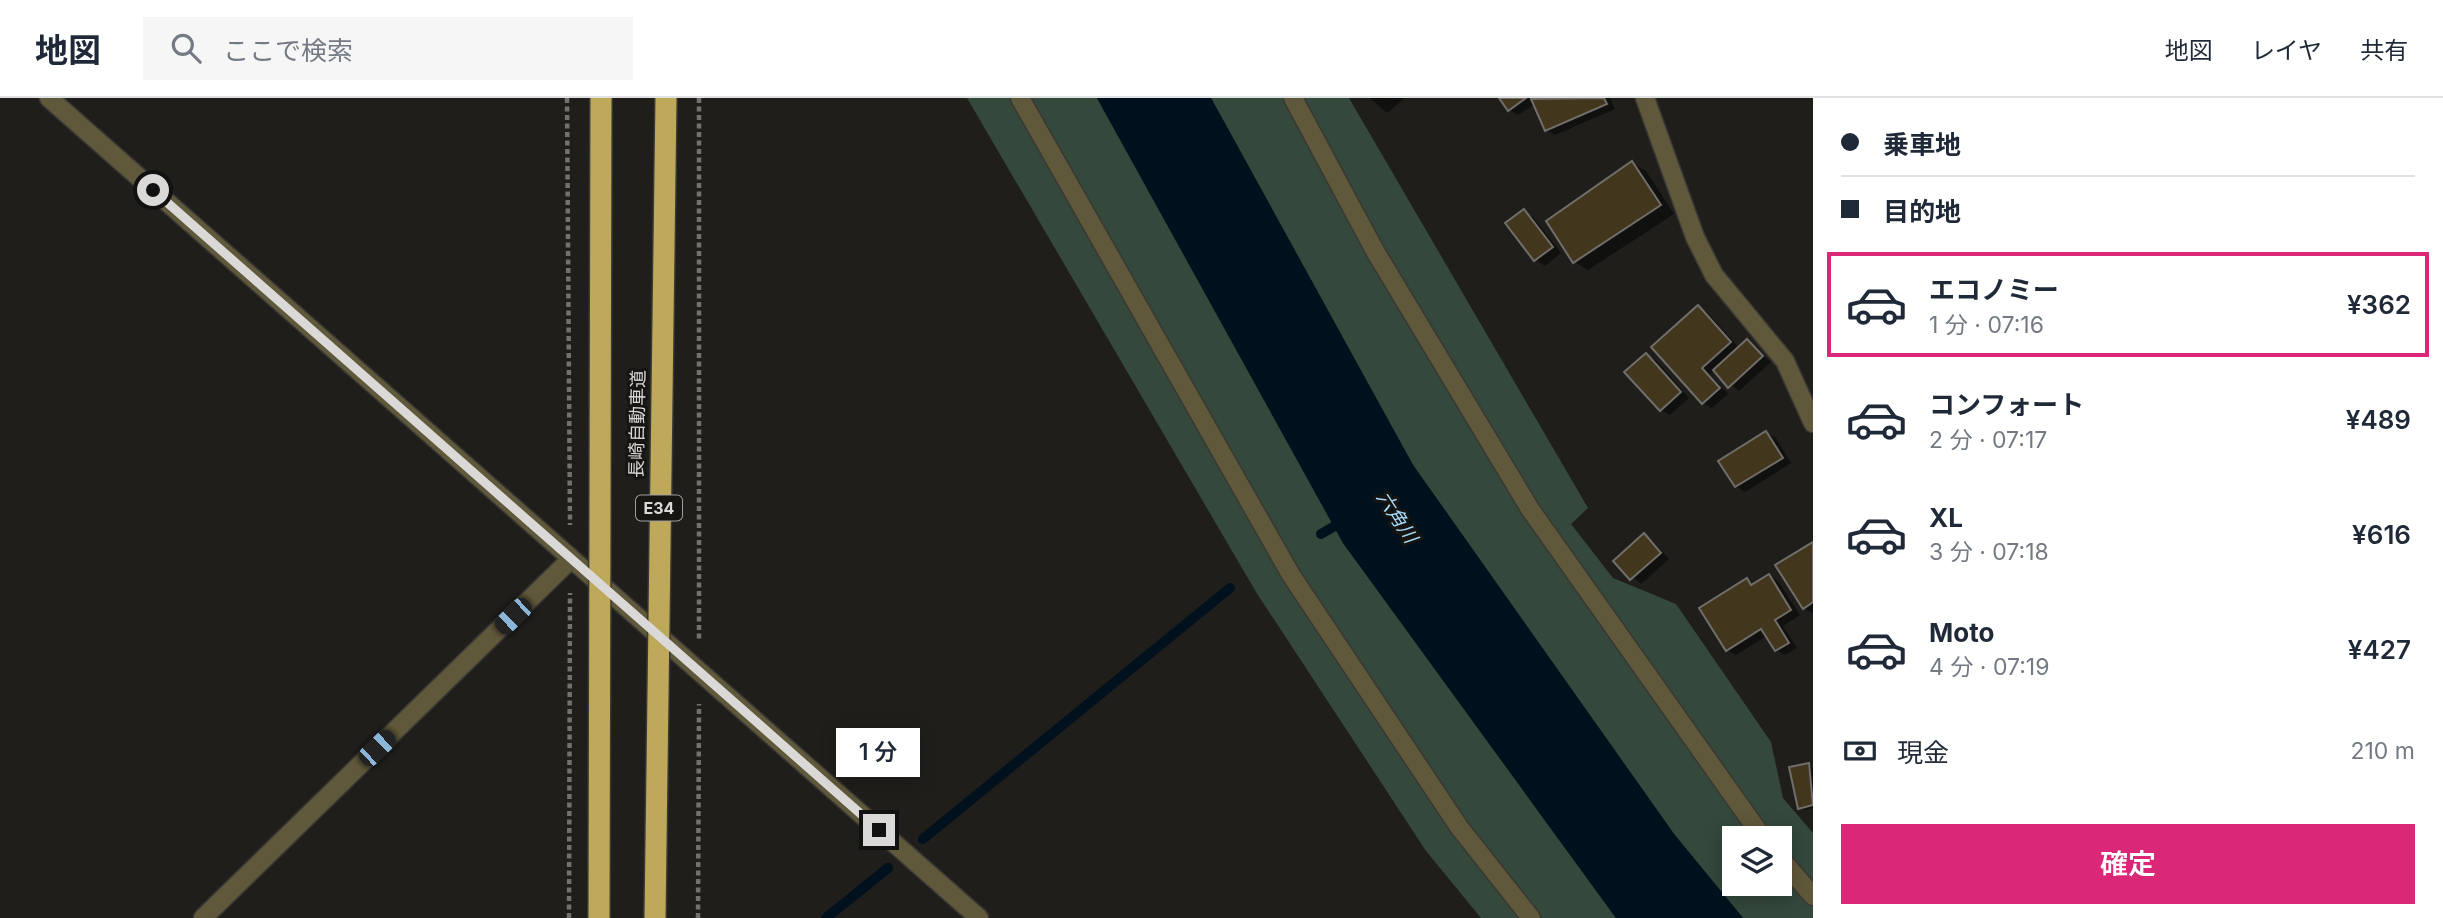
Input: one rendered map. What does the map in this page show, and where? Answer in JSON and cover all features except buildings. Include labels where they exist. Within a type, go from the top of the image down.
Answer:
[{"type":"highway","name":"長崎自動車道","points":[[599,918],[601,98]]},
{"type":"highway","name":"長崎自動車道","points":[[655,918],[666,98]]},
{"type":"street","points":[[49,98],[979,918]]},
{"type":"street","points":[[1020,98],[1291,575],[1459,827],[1531,918]]},
{"type":"street","points":[[1293,98],[1375,251],[1530,509],[1755,826]]},
{"type":"street","points":[[1645,98],[1695,237],[1709,265],[1785,360],[1813,423]]},
{"type":"street","points":[[203,918],[571,559]]},
{"type":"street","points":[[1792,872],[1813,896]]},
{"type":"path","points":[[568,98],[571,559],[569,918]]},
{"type":"path","points":[[698,918],[699,98]]},
{"type":"green space","points":[[967,98],[1097,98],[1343,543],[1616,918],[1481,918],[1426,851],[1256,592]]},
{"type":"green space","points":[[1211,98],[1349,98],[1588,508],[1571,524],[1613,578],[1676,604],[1771,742],[1783,798],[1813,833],[1813,918],[1743,918],[1725,896],[1792,896],[1792,826],[1722,826],[1722,892],[1674,834],[1413,465]]},
{"type":"water","name":"六角川","points":[[1097,98],[1211,98],[1413,465],[1674,834],[1722,892],[1722,896],[1725,896],[1743,918],[1616,918],[1343,543]]},
{"type":"waterway","points":[[1321,534],[1345,520]]},
{"type":"waterway","points":[[923,839],[1230,588]]},
{"type":"waterway","points":[[826,918],[888,868]]},
{"type":"route","points":[[153,190],[879,830]]}]
